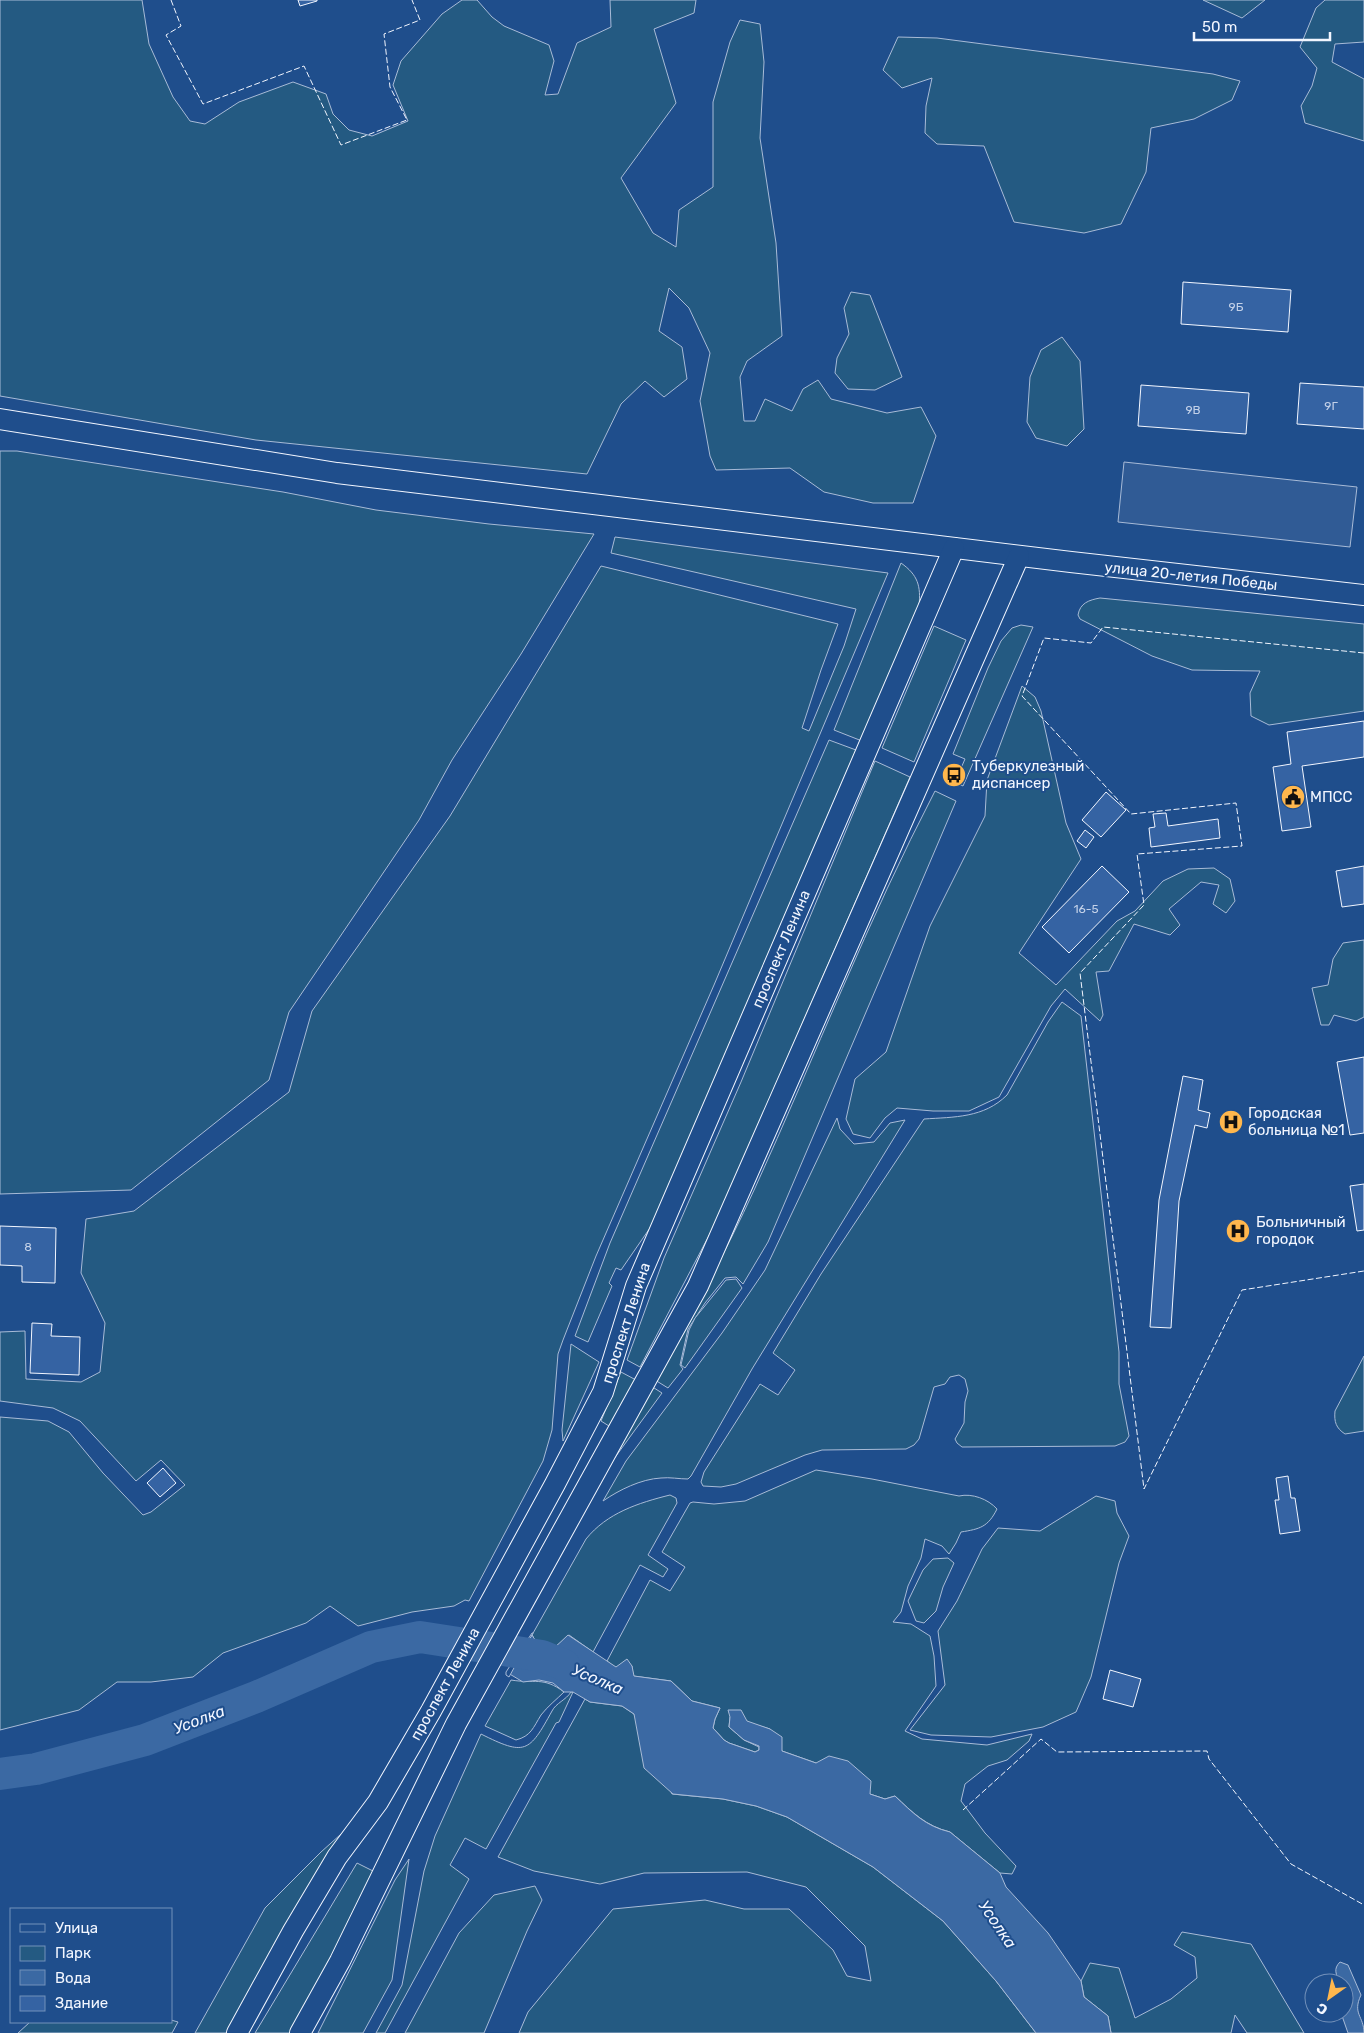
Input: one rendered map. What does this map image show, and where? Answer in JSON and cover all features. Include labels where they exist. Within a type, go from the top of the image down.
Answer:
[{"type":"street","name":"улица 20-летия Победы","points":[[0,419],[337,473],[1019,556],[1364,594]]},
{"type":"street","name":"проспект Ленина","points":[[237,2033],[293,1931],[337,1857],[378,1802],[431,1711],[603,1392],[636,1286],[954,548]]},
{"type":"street","name":"проспект Ленина","points":[[300,2033],[340,1962],[456,1724],[698,1286],[1019,556]]},
{"type":"green space","points":[[0,0],[142,0],[149,44],[173,97],[190,121],[205,124],[239,102],[293,82],[326,94],[333,114],[349,130],[372,136],[408,121],[393,85],[401,61],[442,14],[462,0],[477,0],[492,17],[504,26],[549,45],[554,61],[545,95],[558,94],[577,43],[611,27],[610,0],[696,0],[694,13],[654,29],[676,103],[621,178],[653,233],[676,247],[679,210],[713,187],[713,102],[730,42],[740,20],[760,24],[764,62],[760,138],[776,243],[782,336],[747,361],[740,377],[744,421],[755,421],[765,399],[792,411],[803,389],[818,380],[831,399],[887,413],[921,407],[936,436],[913,503],[873,503],[824,492],[790,468],[716,470],[710,456],[700,401],[710,353],[689,308],[669,288],[659,331],[682,347],[687,379],[664,397],[645,381],[621,404],[587,474],[256,440],[0,396]]},
{"type":"green space","points":[[1203,0],[1265,0],[1242,18]]},
{"type":"green space","points":[[1325,0],[1364,0],[1364,42],[1335,44],[1332,62],[1364,79],[1364,141],[1305,123],[1301,106],[1312,86],[1317,68],[1300,47],[1316,8]]},
{"type":"green space","points":[[898,37],[937,38],[1213,74],[1240,81],[1232,100],[1194,119],[1151,128],[1146,172],[1121,224],[1084,233],[1014,222],[984,146],[937,144],[925,133],[926,106],[932,78],[902,88],[883,70]]},
{"type":"green space","points":[[851,292],[870,295],[902,377],[875,390],[848,389],[835,373],[837,358],[849,334],[844,308]]},
{"type":"green space","points":[[1062,337],[1080,361],[1084,429],[1067,446],[1036,438],[1027,422],[1030,377],[1041,350]]},
{"type":"green space","points":[[0,451],[17,451],[283,492],[376,510],[489,524],[594,534],[521,654],[452,760],[419,820],[289,1012],[269,1080],[131,1190],[0,1194]]},
{"type":"green space","points":[[615,537],[888,573],[714,985],[596,1256],[563,1340],[558,1354],[552,1430],[543,1461],[469,1601],[465,1600],[454,1606],[412,1612],[358,1626],[330,1606],[306,1623],[223,1653],[193,1677],[151,1682],[117,1682],[79,1710],[0,1730],[0,1417],[48,1421],[69,1432],[103,1473],[143,1515],[151,1512],[185,1485],[161,1460],[136,1481],[80,1421],[53,1408],[0,1401],[0,1332],[25,1331],[26,1379],[81,1382],[100,1372],[105,1323],[81,1273],[86,1219],[134,1211],[289,1092],[312,1011],[450,816],[601,566],[838,624],[802,728],[809,731],[844,646],[856,609],[611,553]]},
{"type":"green space","points":[[901,563],[915,577],[919,587],[919,606],[862,741],[834,730]]},
{"type":"green space","points":[[1100,598],[1364,624],[1364,711],[1269,725],[1251,716],[1250,693],[1260,671],[1192,670],[1152,656],[1080,619],[1078,615],[1083,605]]},
{"type":"green space","points":[[1021,625],[1033,627],[963,786],[955,782],[965,759],[953,754],[1001,641],[1012,628]]},
{"type":"green space","points":[[934,626],[966,640],[914,762],[882,748]]},
{"type":"green space","points":[[1022,686],[1035,697],[1041,711],[1066,823],[1081,859],[1019,953],[1056,985],[1117,921],[1135,911],[1163,881],[1188,869],[1214,868],[1230,879],[1235,901],[1226,913],[1213,904],[1219,885],[1201,882],[1169,909],[1180,925],[1170,935],[1134,924],[1109,971],[1096,972],[1103,1015],[1100,1021],[1065,989],[1051,1006],[999,1097],[969,1111],[897,1108],[885,1118],[870,1138],[853,1134],[846,1119],[855,1079],[886,1052],[930,926],[985,816],[987,780]]},
{"type":"green space","points":[[829,740],[856,750],[652,1225],[621,1270],[616,1268],[609,1283],[612,1286],[588,1342],[575,1336],[610,1243]]},
{"type":"green space","points":[[875,761],[910,777],[714,1226],[640,1367],[627,1360],[664,1258],[741,1082]]},
{"type":"green space","points":[[935,791],[956,801],[768,1242],[743,1284],[736,1277],[725,1278],[705,1303],[688,1329],[680,1365],[683,1369],[668,1388],[655,1380],[744,1213],[864,938]]},
{"type":"green space","points":[[1364,940],[1364,1017],[1356,1021],[1334,1015],[1329,1025],[1321,1025],[1312,988],[1328,985],[1333,959],[1343,943]]},
{"type":"green space","points":[[1062,1002],[1081,1016],[1119,1352],[1119,1384],[1129,1436],[1125,1442],[1115,1446],[962,1447],[955,1439],[964,1423],[965,1402],[968,1391],[965,1379],[959,1375],[950,1377],[945,1384],[934,1387],[919,1439],[914,1445],[906,1449],[822,1450],[805,1455],[736,1484],[721,1487],[703,1486],[701,1482],[704,1472],[760,1384],[778,1395],[795,1370],[773,1353],[821,1274],[924,1119],[968,1115],[998,1103],[1007,1095],[1048,1022]]},
{"type":"green space","points":[[837,1118],[840,1129],[854,1144],[874,1142],[890,1123],[905,1120],[752,1369],[691,1476],[688,1479],[664,1478],[646,1480],[623,1489],[603,1501],[626,1461],[722,1333],[765,1270]]},
{"type":"green space","points":[[736,1279],[742,1288],[685,1368],[681,1365],[689,1330],[695,1318],[726,1280]]},
{"type":"green space","points":[[571,1344],[599,1362],[563,1441],[562,1430]]},
{"type":"green space","points":[[1364,1356],[1364,1431],[1345,1434],[1336,1424],[1335,1411]]},
{"type":"green space","points":[[621,1372],[636,1380],[609,1426],[601,1421]]},
{"type":"green space","points":[[651,1386],[662,1393],[608,1467]]},
{"type":"green space","points":[[816,1470],[959,1496],[974,1496],[989,1502],[997,1509],[990,1520],[983,1526],[961,1532],[949,1554],[942,1546],[925,1539],[921,1558],[908,1586],[901,1612],[893,1622],[911,1624],[930,1636],[934,1656],[936,1686],[905,1731],[922,1739],[987,1745],[1032,1734],[1029,1741],[1007,1760],[988,1766],[965,1784],[961,1801],[985,1833],[1016,1866],[1012,1874],[1000,1873],[950,1832],[927,1822],[895,1796],[885,1799],[870,1794],[816,1763],[782,1751],[770,1729],[730,1717],[729,1727],[744,1740],[759,1747],[759,1750],[755,1752],[729,1743],[713,1728],[720,1708],[692,1701],[671,1681],[633,1676],[632,1666],[616,1668],[607,1661],[650,1580],[670,1591],[685,1567],[662,1552],[690,1503],[714,1504],[745,1501]]},
{"type":"green space","points":[[670,1495],[676,1498],[677,1503],[648,1555],[668,1569],[663,1577],[640,1565],[593,1652],[569,1635],[552,1650],[538,1645],[532,1635],[586,1539],[603,1522],[624,1510]]},
{"type":"green space","points":[[1096,1496],[1115,1501],[1117,1513],[1129,1536],[1119,1563],[1091,1677],[1076,1712],[1043,1727],[991,1737],[931,1735],[910,1730],[945,1685],[938,1631],[957,1601],[982,1549],[998,1528],[1040,1531]]},
{"type":"green space","points":[[948,1558],[954,1563],[943,1587],[936,1611],[924,1623],[916,1621],[908,1601],[923,1570],[933,1559]]},
{"type":"green space","points":[[511,1680],[544,1682],[564,1692],[543,1712],[534,1728],[528,1734],[516,1740],[485,1726]]},
{"type":"green space","points":[[573,1692],[559,1722],[556,1723],[486,1849],[465,1838],[450,1865],[469,1879],[385,2033],[376,2033],[402,1985],[424,1871],[435,1836],[481,1734],[507,1746],[517,1747],[531,1743],[554,1708]]},
{"type":"green space","points":[[585,1699],[590,1702],[622,1706],[634,1714],[672,1794],[723,1799],[756,1806],[787,1817],[873,1867],[943,1921],[996,1981],[1036,2033],[519,2033],[528,2012],[613,1909],[705,1900],[744,1909],[789,1909],[833,1950],[847,1976],[871,1981],[865,1946],[806,1887],[747,1872],[644,1873],[600,1884],[534,1871],[498,1857]]},
{"type":"green space","points":[[350,1826],[283,1932],[226,2033],[195,2033],[265,1908]]},
{"type":"green space","points":[[409,1859],[392,1980],[363,2033],[318,2033],[395,1880]]},
{"type":"green space","points":[[357,1863],[373,1871],[332,1955],[290,2033],[255,2033]]},
{"type":"green space","points":[[535,1886],[542,1900],[484,2033],[405,2033],[459,1933],[494,1895]]},
{"type":"green space","points":[[1182,1932],[1251,1944],[1304,2033],[1247,2033],[1235,2015],[1231,2033],[1111,2033],[1108,2016],[1084,1997],[1081,1981],[1090,1963],[1119,1968],[1135,2018],[1171,1999],[1197,1978],[1195,1957],[1174,1945]]},
{"type":"green space","points":[[172,2020],[178,2022],[172,2033],[18,2033],[29,2023],[172,2023]]},
{"type":"shaded area","points":[[1124,462],[1357,487],[1350,547],[1118,522]]},
{"type":"water","points":[[532,1635],[538,1645],[552,1650],[568,1635],[616,1667],[627,1659],[632,1666],[634,1676],[671,1681],[692,1701],[720,1708],[713,1728],[729,1743],[755,1752],[759,1750],[759,1746],[744,1740],[729,1727],[730,1717],[728,1710],[741,1710],[747,1721],[770,1729],[782,1737],[782,1751],[816,1763],[829,1756],[848,1761],[871,1781],[870,1794],[885,1799],[895,1796],[926,1822],[950,1832],[1000,1873],[1006,1887],[1048,1933],[1081,1981],[1084,1997],[1108,2016],[1111,2033],[1036,2033],[996,1981],[943,1921],[873,1867],[787,1817],[756,1806],[723,1799],[673,1794],[644,1768],[634,1714],[622,1706],[590,1702],[573,1692],[564,1692],[553,1683],[539,1680],[523,1682],[508,1673]]},
{"type":"water","points":[[1340,1962],[1348,1965],[1351,1973],[1336,1973],[1336,1967]]},
{"type":"water","points":[[1354,1979],[1361,1995],[1358,2011],[1364,2027],[1364,2033],[1348,2033],[1344,2023],[1354,2023]]},
{"type":"pier","points":[[532,1633],[509,1677],[506,1675],[506,1672]]},
{"type":"building","points":[[298,0],[317,0],[317,1],[300,6]]},
{"type":"building","points":[[1183,282],[1291,290],[1288,332],[1181,324]]},
{"type":"building","points":[[1300,383],[1364,387],[1364,429],[1297,424]]},
{"type":"building","points":[[1141,385],[1249,393],[1246,434],[1138,426]]},
{"type":"building","points":[[1364,721],[1364,757],[1302,766],[1311,827],[1282,831],[1273,767],[1291,764],[1287,732]]},
{"type":"building","points":[[1106,792],[1126,810],[1101,837],[1082,820]]},
{"type":"building","points":[[1166,813],[1168,826],[1218,819],[1220,838],[1151,847],[1149,828],[1155,827],[1153,814]]},
{"type":"building","points":[[1085,830],[1094,837],[1086,848],[1077,841]]},
{"type":"building","points":[[1102,866],[1129,892],[1069,953],[1042,927]]},
{"type":"building","points":[[1364,866],[1364,904],[1342,907],[1336,871]]},
{"type":"building","points":[[1364,1057],[1364,1133],[1350,1135],[1337,1062]]},
{"type":"building","points":[[1183,1076],[1203,1080],[1198,1110],[1210,1113],[1207,1128],[1195,1125],[1179,1201],[1171,1328],[1150,1327],[1159,1200]]},
{"type":"building","points":[[1364,1184],[1364,1230],[1357,1231],[1350,1186]]},
{"type":"building","points":[[0,1226],[56,1228],[55,1283],[22,1282],[22,1266],[0,1265]]},
{"type":"building","points":[[32,1323],[52,1324],[51,1336],[80,1337],[79,1375],[30,1373]]},
{"type":"building","points":[[163,1468],[176,1483],[160,1497],[147,1483]]},
{"type":"building","points":[[1288,1476],[1291,1498],[1295,1498],[1300,1531],[1280,1534],[1275,1500],[1279,1500],[1276,1478]]},
{"type":"building","points":[[1110,1670],[1141,1679],[1133,1707],[1103,1699]]},
{"type":"waterway","name":"Усолка","points":[[0,1774],[36,1769],[145,1740],[256,1697],[371,1647],[420,1637],[542,1656],[564,1665]]},
{"type":"fence","points":[[171,0],[181,26],[166,35],[203,104],[304,66],[341,145],[407,120],[390,87],[384,34],[420,20],[412,0]]},
{"type":"fence","points":[[1364,653],[1103,627],[1091,643],[1044,638],[1022,696],[1131,814],[1236,803],[1242,846],[1137,854],[1144,905],[1080,973],[1144,1489],[1242,1290],[1364,1271]]},
{"type":"fence","points":[[963,1810],[1041,1739],[1057,1752],[1207,1751],[1209,1759],[1291,1864],[1364,1905]]},
{"type":"place","name":"Туберкулезный диспансер","points":[[954,775]]},
{"type":"place","name":"МПСС","points":[[1293,797]]},
{"type":"place","name":"Городская больница №1","points":[[1231,1122]]},
{"type":"place","name":"Больничный городок","points":[[1238,1231]]}]
